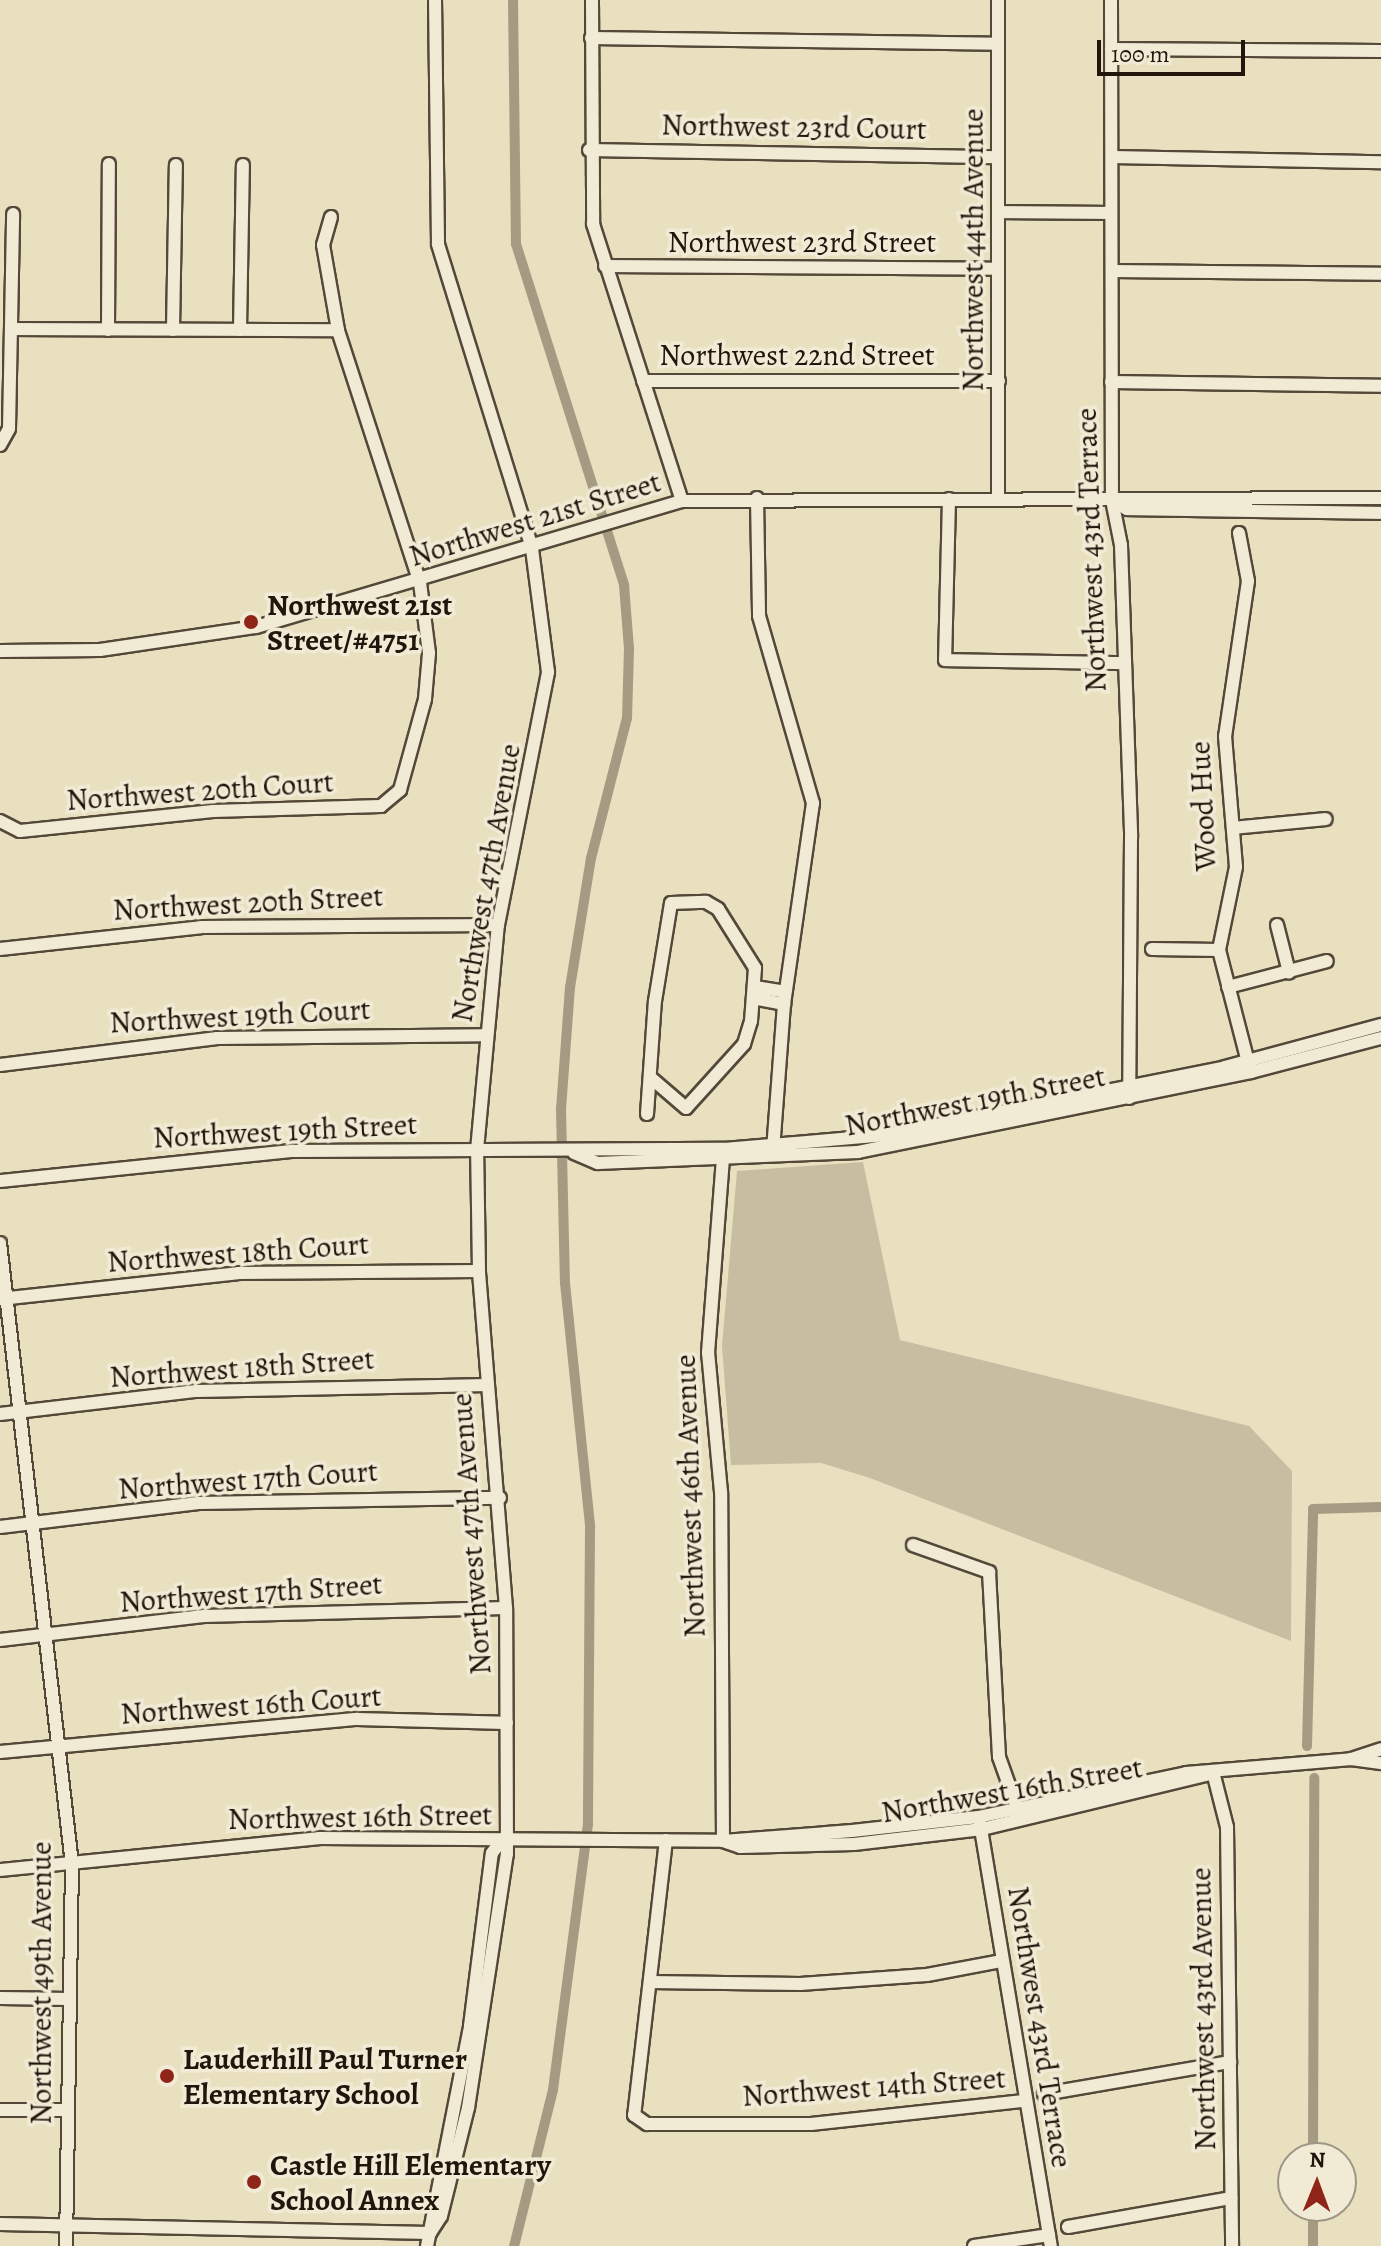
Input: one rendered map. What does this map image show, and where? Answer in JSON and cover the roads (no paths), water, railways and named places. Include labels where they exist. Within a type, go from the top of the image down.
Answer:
[{"type":"street","name":"Northwest 47th Avenue","points":[[429,2239],[448,2163],[490,1939],[503,1839],[507,1723],[506,1608],[500,1498],[479,1271],[477,1150],[484,1035],[498,925],[548,672],[532,548],[438,244],[435,0]]},
{"type":"street","points":[[592,0],[589,150],[593,224],[682,501]]},
{"type":"street","name":"Northwest 44th Avenue","points":[[998,0],[998,499]]},
{"type":"street","name":"Northwest 43rd Terrace","points":[[1111,0],[1112,500],[1121,545],[1131,837],[1128,1092]]},
{"type":"street","points":[[591,38],[998,44]]},
{"type":"street","points":[[1111,49],[1381,51]]},
{"type":"street","name":"Northwest 23rd Court","points":[[589,150],[998,157]]},
{"type":"street","points":[[1112,157],[1381,162]]},
{"type":"street","points":[[108,330],[109,164]]},
{"type":"street","points":[[173,330],[176,165]]},
{"type":"street","points":[[240,330],[243,165]]},
{"type":"street","points":[[998,212],[1110,213]]},
{"type":"street","points":[[0,445],[9,429],[13,214]]},
{"type":"street","points":[[331,217],[323,245],[338,330],[420,583]]},
{"type":"street","name":"Northwest 23rd Street","points":[[605,266],[998,269]]},
{"type":"street","points":[[1112,271],[1381,274]]},
{"type":"street","points":[[11,329],[338,330]]},
{"type":"street","name":"Northwest 22nd Street","points":[[643,381],[999,381]]},
{"type":"street","points":[[1111,382],[1381,386]]},
{"type":"street","name":"Northwest 21st Street","points":[[0,651],[100,650],[200,638],[420,583],[618,517],[682,501],[757,498],[1381,498]]},
{"type":"street","points":[[757,498],[759,616],[813,803],[784,998],[773,1153]]},
{"type":"street","points":[[949,499],[945,660],[1123,663]]},
{"type":"street","name":"Northwest 21st Street","points":[[1112,500],[1127,509],[1381,513]]},
{"type":"street","name":"Wood Hue","points":[[1239,533],[1248,581],[1225,721],[1236,867],[1219,950],[1249,1067]]},
{"type":"street","name":"Northwest 20th Court","points":[[5,825],[381,806],[392,800],[425,699],[429,653],[420,583]]},
{"type":"street","points":[[1233,828],[1326,819]]},
{"type":"street","points":[[647,1114],[651,1078],[671,903],[718,909],[755,968],[754,993],[744,1044],[686,1108],[651,1078]]},
{"type":"street","name":"Northwest 20th Street","points":[[0,949],[201,927],[498,925]]},
{"type":"street","points":[[1277,925],[1289,972]]},
{"type":"street","points":[[1152,949],[1219,950]]},
{"type":"street","points":[[1228,987],[1327,961]]},
{"type":"street","points":[[754,993],[784,998]]},
{"type":"street","name":"Northwest 19th Street","points":[[1249,1067],[1381,1025]]},
{"type":"street","name":"Northwest 19th Court","points":[[0,1065],[217,1038],[484,1035]]},
{"type":"street","name":"Northwest 19th Street","points":[[0,1181],[238,1155],[477,1150],[574,1153],[598,1163],[773,1153],[887,1141],[1381,1038]]},
{"type":"street","name":"Northwest 46th Avenue","points":[[723,1841],[721,1492],[708,1353],[724,1156]]},
{"type":"street","name":"Northwest 49th Avenue","points":[[0,1243],[3,1299],[20,1413],[72,1864],[66,2246]]},
{"type":"street","name":"Northwest 18th Court","points":[[3,1299],[238,1273],[479,1271]]},
{"type":"street","name":"Northwest 18th Street","points":[[0,1414],[197,1391],[488,1385]]},
{"type":"street","name":"Northwest 17th Court","points":[[0,1527],[229,1502],[500,1498]]},
{"type":"street","points":[[913,1545],[989,1572],[999,1757],[1019,1814]]},
{"type":"street","name":"Northwest 17th Street","points":[[0,1640],[220,1615],[506,1608]]},
{"type":"street","name":"Northwest 16th Court","points":[[0,1752],[57,1748],[203,1728],[357,1719],[507,1723]]},
{"type":"street","name":"Northwest 16th Street","points":[[1351,1759],[1381,1749]]},
{"type":"street","name":"Northwest 16th Street","points":[[0,1870],[279,1840],[666,1840],[723,1841],[740,1847],[854,1844],[980,1823],[1213,1772],[1351,1759],[1381,1763]]},
{"type":"street","name":"Northwest 43rd Avenue","points":[[1213,1772],[1227,1827],[1232,2246]]},
{"type":"street","name":"Northwest 43rd Terrace","points":[[980,1823],[1024,2101],[1050,2241]]},
{"type":"street","points":[[666,1840],[650,1982],[800,1984],[1001,1961]]},
{"type":"street","name":"Northwest 14th Street","points":[[650,1982],[629,2102],[634,2115],[647,2124],[811,2124],[1024,2101]]},
{"type":"street","points":[[0,1998],[69,1999]]},
{"type":"street","name":"Northwest 14th Street","points":[[1044,2094],[1230,2062]]},
{"type":"street","points":[[0,2110],[68,2110]]},
{"type":"street","points":[[1068,2227],[1231,2198]]},
{"type":"street","points":[[0,2224],[429,2239]]},
{"type":"street","points":[[974,2246],[1050,2241]]},
{"type":"waterway","points":[[513,0],[516,244],[624,585],[629,648],[627,718],[591,858],[570,987],[561,1109],[565,1283],[590,1527],[588,1824],[553,2090],[514,2246]]},
{"type":"waterway","points":[[1307,1746],[1313,1509],[1381,1507]]},
{"type":"waterway","points":[[1313,2142],[1314,1778]]},
{"type":"waterway","points":[[1313,2222],[1313,2246]]},
{"type":"place","name":"Northwest 21st Street/#4751","points":[[251,622]]},
{"type":"place","name":"Lauderhill Paul Turner Elementary School","points":[[167,2076]]},
{"type":"place","name":"Castle Hill Elementary School Annex","points":[[254,2182]]}]
